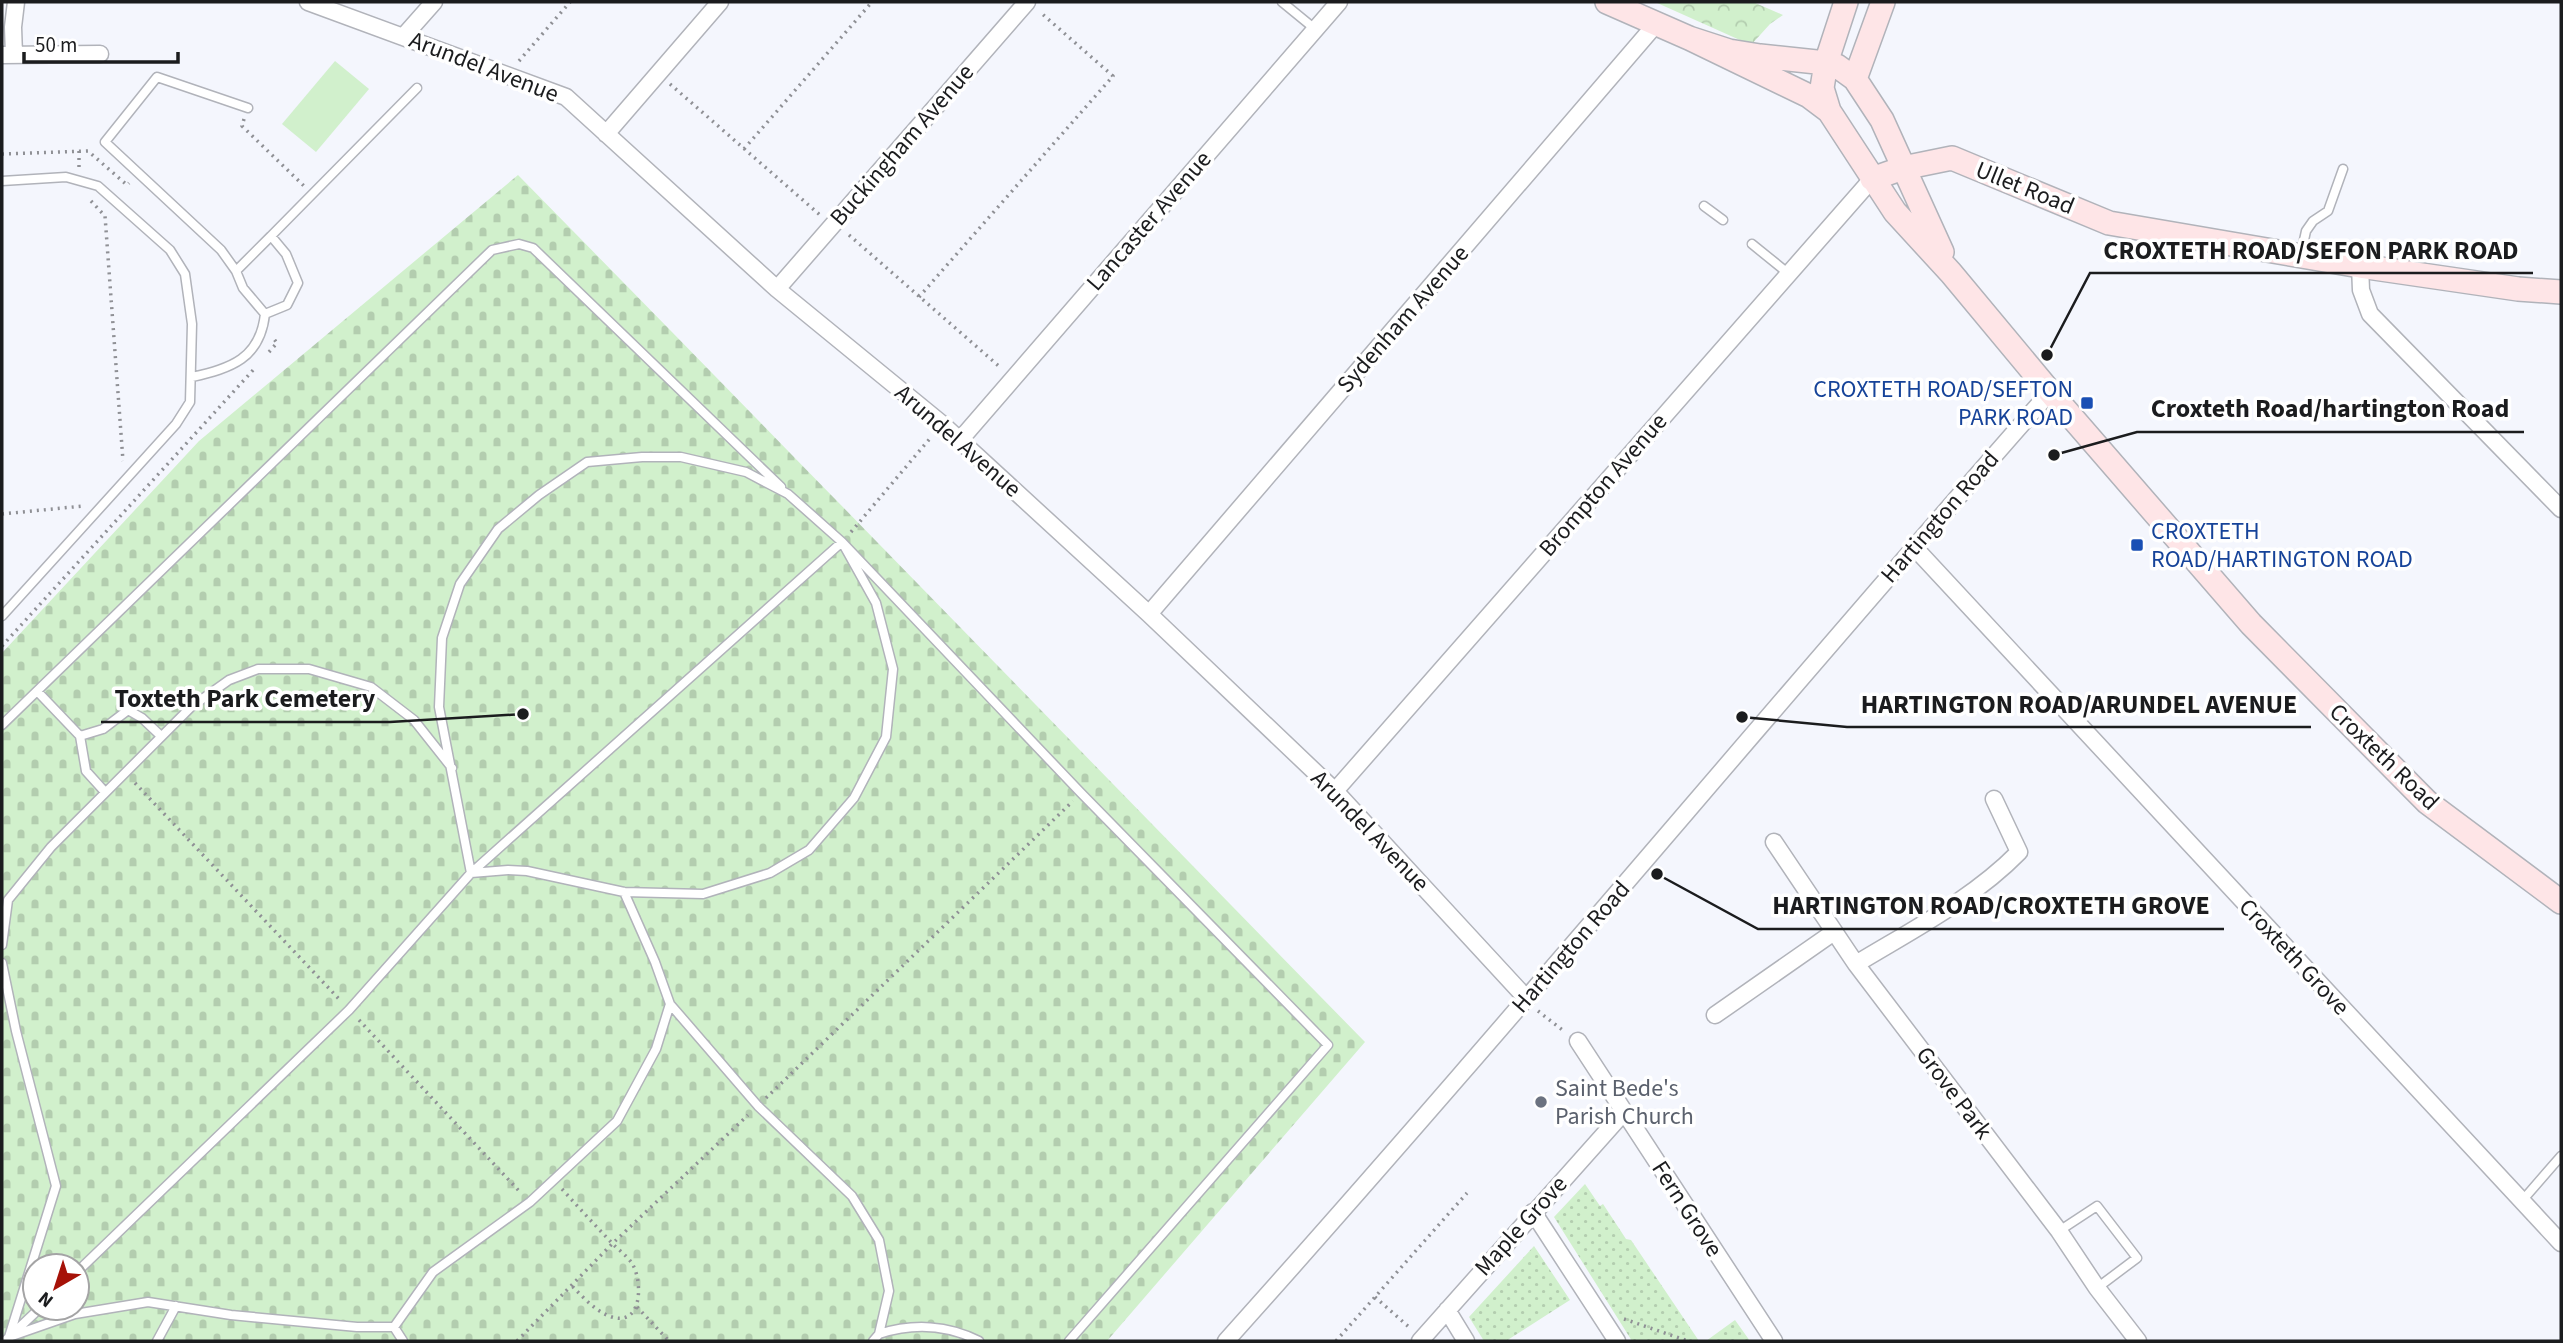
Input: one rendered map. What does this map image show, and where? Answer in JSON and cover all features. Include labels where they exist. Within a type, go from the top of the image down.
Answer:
[{"type":"main road","points":[[1607,2],[1689,38],[1729,51],[1826,62],[1837,66],[1855,79],[1882,2]]},
{"type":"main road","name":"Croxteth Road","points":[[1846,2],[1826,62],[1822,88],[1829,111],[1895,212],[1951,272],[2050,392],[2251,624],[2427,802],[2561,902]]},
{"type":"main road","name":"Croxteth Road","points":[[1689,38],[1809,96],[1829,111]]},
{"type":"main road","name":"Croxteth Road","points":[[1855,79],[1882,120],[1951,272]]},
{"type":"main road","name":"Ullet Road","points":[[1903,168],[1952,158],[2109,223],[2301,257],[2518,289],[2561,292]]},
{"type":"main road","points":[[1872,179],[1903,168]]},
{"type":"street","points":[[16,2],[8,55],[100,54]]},
{"type":"street","name":"Arundel Avenue","points":[[308,2],[566,97],[778,289],[942,424],[1149,614],[1335,791],[1527,999]]},
{"type":"street","points":[[404,37],[434,2]]},
{"type":"street","points":[[606,134],[720,2]]},
{"type":"street","name":"Lancaster Avenue","points":[[960,440],[1339,2]]},
{"type":"street","name":"Buckingham Avenue","points":[[778,289],[1032,6]]},
{"type":"street","name":"Sydenham Avenue","points":[[1149,614],[1657,24]]},
{"type":"street","name":"Brompton Avenue","points":[[1335,791],[1872,179]]},
{"type":"street","points":[[2360,266],[2361,290],[2370,314],[2561,509]]},
{"type":"street","name":"Hartington Road","points":[[1226,1341],[1367,1184],[2050,392]]},
{"type":"street","name":"Croxteth Grove","points":[[1914,547],[2561,1243]]},
{"type":"street","points":[[1856,964],[1972,894],[2019,852],[1994,799]]},
{"type":"street","name":"Grove Park","points":[[1774,842],[1856,964],[2059,1231],[2097,1288],[2138,1341]]},
{"type":"street","points":[[1715,1015],[1834,932]]},
{"type":"street","name":"Fern Grove","points":[[1578,1041],[1774,1341]]},
{"type":"street","name":"Maple Grove","points":[[1421,1340],[1624,1112]]},
{"type":"street","points":[[1533,1212],[1616,1341]]},
{"type":"street","points":[[1447,1310],[1466,1341]]},
{"type":"lane","points":[[1282,2],[1315,29]]},
{"type":"lane","points":[[192,377],[221,370],[245,358],[264,327],[265,314],[243,288],[236,271],[220,250],[105,142],[157,77],[248,108]]},
{"type":"lane","points":[[236,271],[417,88]]},
{"type":"lane","points":[[2301,257],[2306,231],[2313,221],[2328,211],[2343,169]]},
{"type":"lane","points":[[2,181],[66,177],[98,186],[170,250],[185,274],[192,324],[190,402],[176,424],[2,616]]},
{"type":"lane","points":[[1704,206],[1723,220]]},
{"type":"lane","points":[[265,314],[287,305],[298,283],[286,254],[271,236]]},
{"type":"lane","points":[[2,725],[492,250],[519,244],[533,248],[788,494],[842,542],[1081,793],[1328,1045],[1069,1341]]},
{"type":"lane","points":[[1752,244],[1789,274]]},
{"type":"lane","points":[[471,873],[439,707],[442,638],[460,584],[498,530],[539,495],[587,462],[681,457],[746,472],[788,494]]},
{"type":"lane","points":[[91,1259],[349,1010],[471,873],[842,542]]},
{"type":"lane","points":[[471,873],[527,871],[624,892],[704,894],[770,873],[809,850],[854,798],[886,737],[893,669],[876,603],[842,542]]},
{"type":"lane","points":[[2,945],[8,900],[51,847],[191,707],[229,680],[258,669],[309,669],[371,687],[414,720],[452,769]]},
{"type":"lane","points":[[37,691],[80,736],[86,771],[105,792]]},
{"type":"lane","points":[[80,736],[103,729],[128,710],[142,718],[161,736]]},
{"type":"lane","points":[[624,892],[670,1004],[758,1106],[852,1196],[879,1240],[889,1291],[879,1334],[873,1341]]},
{"type":"lane","points":[[2,963],[16,1031],[56,1186],[7,1339]]},
{"type":"lane","points":[[394,1327],[433,1272],[530,1202],[617,1121],[656,1049],[670,1004]]},
{"type":"lane","points":[[2521,1202],[2561,1156]]},
{"type":"lane","points":[[2059,1231],[2098,1206],[2137,1258],[2097,1288]]},
{"type":"lane","points":[[7,1339],[75,1314],[148,1302],[231,1315],[357,1327],[394,1327]]},
{"type":"lane","points":[[158,1341],[176,1306]]},
{"type":"lane","points":[[7,1339],[25,1322]]},
{"type":"lane","points":[[879,1334],[900,1327],[937,1326],[979,1341]]},
{"type":"lane","points":[[394,1327],[403,1341]]},
{"type":"path","points":[[506,76],[570,2]]},
{"type":"path","points":[[744,149],[872,2]]},
{"type":"path","points":[[919,297],[1113,76],[1032,6]]},
{"type":"path","points":[[248,108],[242,126],[313,195]]},
{"type":"path","points":[[79,151],[79,189],[105,216],[123,461],[116,470]]},
{"type":"path","points":[[2,154],[88,151],[127,185],[138,173]]},
{"type":"path","points":[[264,327],[277,343],[268,353]]},
{"type":"path","points":[[2,646],[259,363]]},
{"type":"path","points":[[842,542],[942,424]]},
{"type":"path","points":[[2,514],[84,505]]},
{"type":"path","points":[[124,772],[530,1202]]},
{"type":"path","points":[[517,1341],[612,1244],[1081,793]]},
{"type":"path","points":[[1527,999],[1535,1009],[1578,1041]]},
{"type":"path","points":[[553,1179],[632,1262],[639,1279],[639,1296],[636,1306],[628,1316],[611,1317],[597,1309],[571,1285]]},
{"type":"path","points":[[1336,1341],[1467,1193]]},
{"type":"path","points":[[1375,1297],[1421,1340]]},
{"type":"path","points":[[636,1306],[669,1341]]},
{"type":"path","points":[[1595,1308],[1688,1341]]},
{"type":"green space","points":[[1655,2],[1753,2],[1783,15],[1770,24],[1751,45]]},
{"type":"green space","points":[[335,61],[369,89],[316,152],[282,124]]},
{"type":"green space","points":[[518,175],[1365,1042],[1107,1341],[2,1341],[2,653],[199,441]]},
{"type":"green space","points":[[1585,1184],[1600,1206],[1603,1204],[1626,1239],[1631,1240],[1699,1341],[1632,1341],[1554,1217]]},
{"type":"green space","points":[[1534,1246],[1570,1300],[1506,1341],[1484,1341],[1469,1317]]},
{"type":"green space","points":[[1735,1320],[1750,1341],[1706,1341]]},
{"type":"place","name":"CROXTETH ROAD/SEFON PARK ROAD","points":[[2047,355]]},
{"type":"place","name":"CROXTETH ROAD/SEFTON PARK ROAD","points":[[2087,403]]},
{"type":"place","name":"Croxteth Road/hartington Road","points":[[2054,455]]},
{"type":"place","name":"CROXTETH ROAD/HARTINGTON ROAD","points":[[2137,545]]},
{"type":"place","name":"Toxteth Park Cemetery","points":[[523,714]]},
{"type":"place","name":"HARTINGTON ROAD/ARUNDEL AVENUE","points":[[1742,717]]},
{"type":"place","name":"HARTINGTON ROAD/CROXTETH GROVE","points":[[1657,874]]},
{"type":"place","name":"Saint Bede's Parish Church","points":[[1541,1102]]}]
